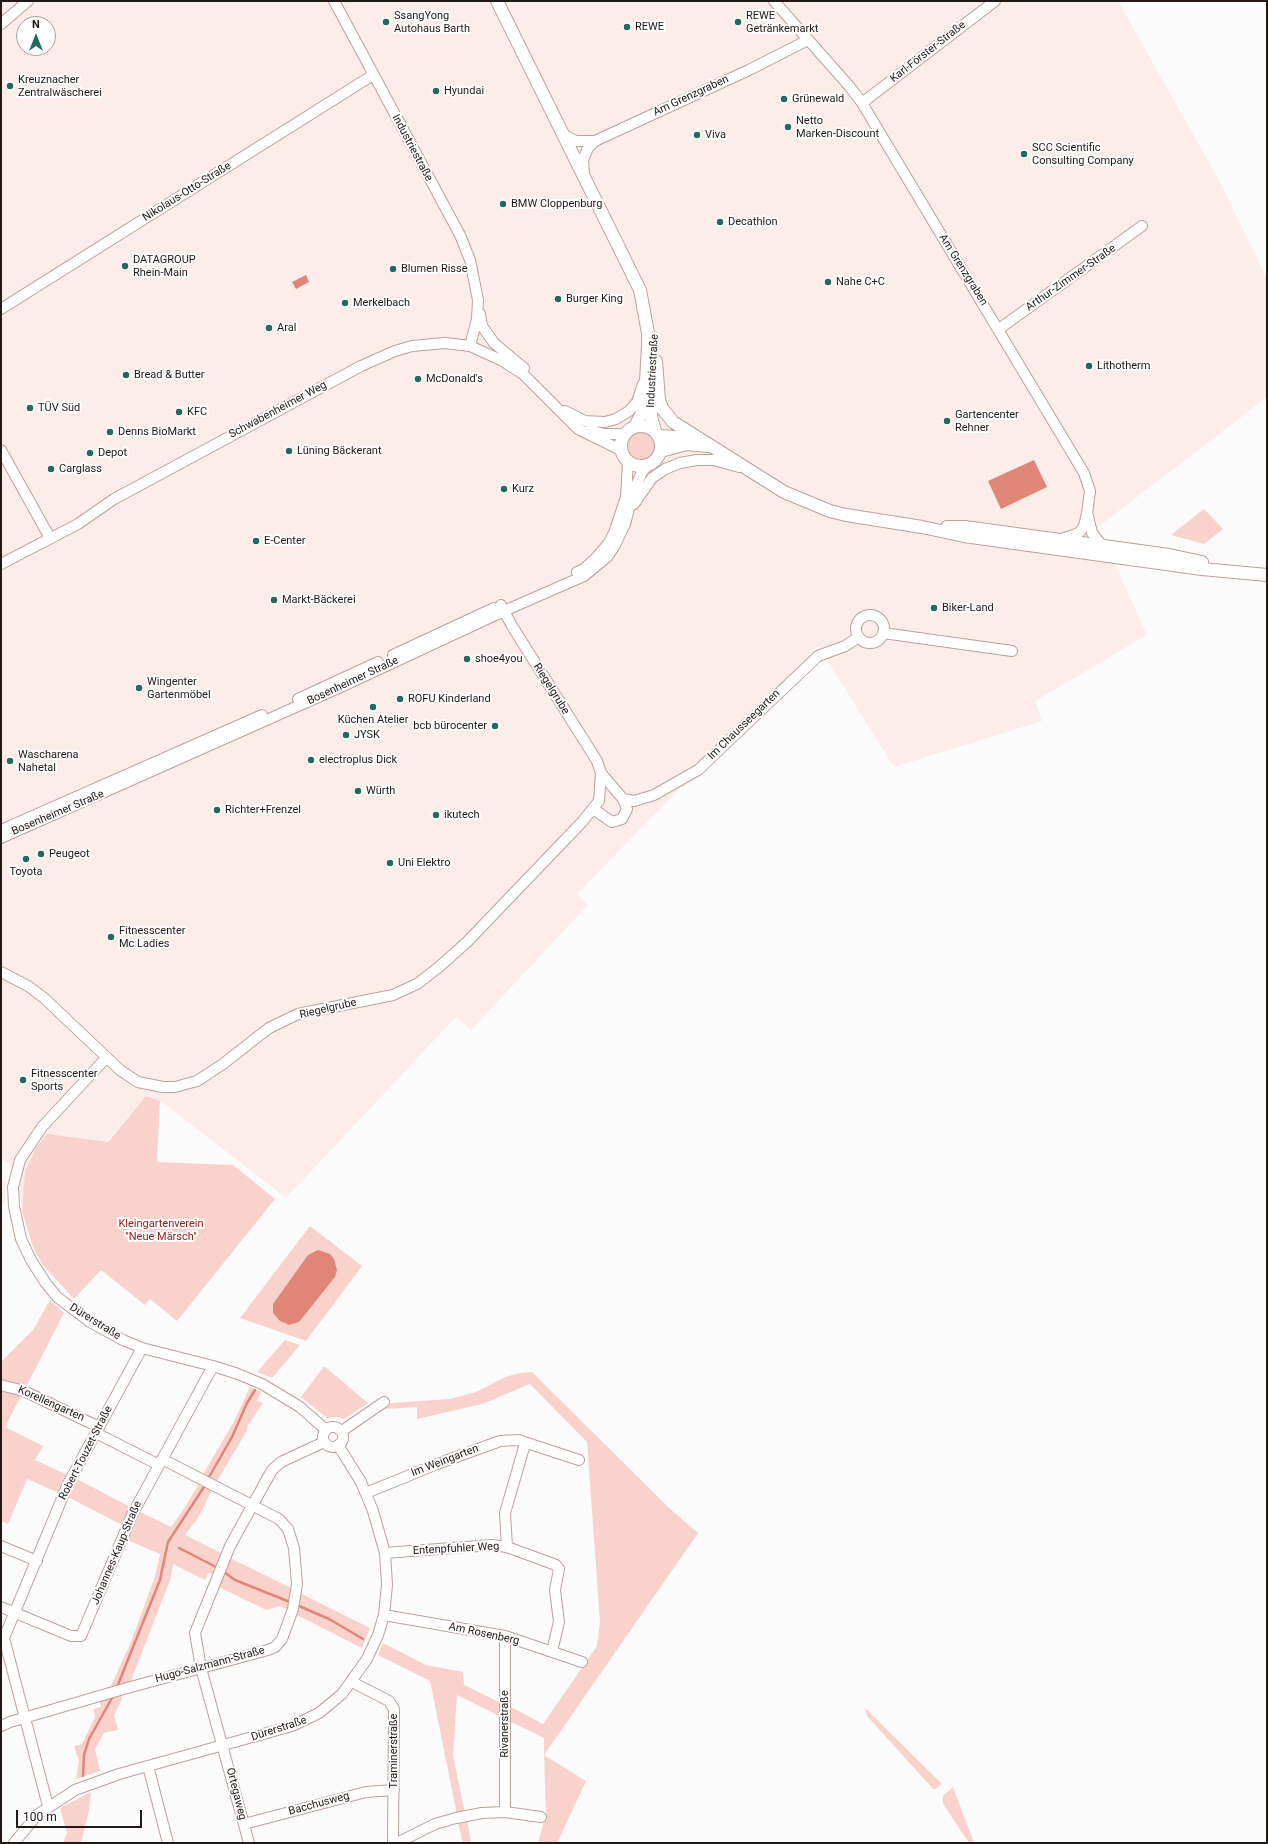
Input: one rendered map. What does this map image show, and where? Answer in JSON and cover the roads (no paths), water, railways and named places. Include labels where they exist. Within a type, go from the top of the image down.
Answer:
[{"type":"main road","points":[[497,1],[640,290],[657,391],[662,408],[673,422],[784,492],[830,511],[964,536],[1180,566],[1267,575]]},
{"type":"main road","points":[[652,360],[641,415],[635,426],[624,434],[621,444],[621,450],[628,462],[641,466],[654,462],[661,451],[661,443],[657,434]]},
{"type":"main road","name":"Industriestraße","points":[[652,360],[651,416],[657,434]]},
{"type":"main road","points":[[635,426],[646,426],[657,434],[689,438],[709,444]]},
{"type":"main road","points":[[661,451],[686,444],[709,444]]},
{"type":"main road","points":[[922,527],[965,527],[1169,555],[1247,573]]},
{"type":"street","points":[[1,24],[28,1]]},
{"type":"street","name":"Industriestraße","points":[[334,1],[460,235],[470,260],[482,326],[494,343],[529,371],[554,398],[560,409]]},
{"type":"street","name":"Am Grenzgraben","points":[[774,1],[850,87],[862,103],[905,177],[999,329],[1084,472],[1090,491],[1087,514],[1080,532],[1068,538],[1056,540]]},
{"type":"street","name":"Karl-Förster-Straße","points":[[862,103],[995,1]]},
{"type":"street","name":"Am Grenzgraben","points":[[564,135],[576,141],[594,141],[749,70],[808,40]]},
{"type":"street","name":"Nikolaus-Otto-Straße","points":[[1,308],[373,75]]},
{"type":"street","points":[[584,175],[584,160],[588,148],[594,141]]},
{"type":"street","name":"Arthur-Zimmer-Straße","points":[[999,329],[1142,226]]},
{"type":"street","name":"Industriestraße","points":[[470,346],[477,319],[478,300]]},
{"type":"street","name":"Schwabenheimer Weg","points":[[1,564],[78,524],[114,499],[370,361],[412,346],[445,343],[470,346],[501,360],[523,374],[582,431],[621,450]]},
{"type":"street","name":"Schwabenheimer Weg","points":[[560,409],[585,421],[605,422],[616,419],[629,412],[637,402],[652,360]]},
{"type":"street","name":"Schwabenheimer Weg","points":[[560,409],[584,428],[594,432],[610,435],[624,434]]},
{"type":"street","points":[[1,450],[50,538]]},
{"type":"street","points":[[628,512],[652,478],[665,469],[680,463],[697,460],[714,460],[751,470]]},
{"type":"street","name":"Bosenheimer Straße","points":[[1,838],[343,686],[584,569],[608,544],[620,518],[628,480],[628,462]]},
{"type":"street","name":"Bosenheimer Straße","points":[[1,830],[503,608],[584,576],[594,570],[607,557],[614,546],[625,524],[642,472],[648,465]]},
{"type":"street","name":"Am Grenzgraben","points":[[1087,514],[1090,528],[1095,538],[1100,543],[1110,547]]},
{"type":"street","name":"Riegelgrube","points":[[503,608],[512,626],[596,761],[601,773],[623,799]]},
{"type":"street","points":[[868,616],[876,617],[881,622],[883,633],[880,638],[873,642],[865,642],[859,637],[856,630],[858,622],[868,616]]},
{"type":"street","points":[[883,633],[1012,651]]},
{"type":"street","name":"Im Chausseegarten","points":[[623,799],[634,801],[654,795],[698,770],[818,656],[845,646],[859,637]]},
{"type":"street","name":"Riegelgrube","points":[[1,972],[28,986],[44,998],[106,1058],[138,1082],[151,1086],[175,1087],[196,1081],[222,1064],[269,1028],[298,1014],[393,995],[417,984],[439,967],[466,942],[593,809],[600,795],[601,773]]},
{"type":"street","points":[[593,809],[612,822],[622,819],[627,809],[623,799]]},
{"type":"street","name":"Dürerstraße","points":[[106,1058],[51,1116],[31,1141],[20,1160],[16,1171],[13,1187],[14,1206],[21,1238],[45,1282],[57,1296],[90,1322],[123,1340],[142,1348],[214,1366],[238,1374],[278,1392],[300,1407],[325,1429]]},
{"type":"street","name":"Robert-Touzet-Straße","points":[[48,1806],[4,1638],[68,1484],[142,1348]]},
{"type":"street","name":"Johannes-Kaup-Straße","points":[[14,1613],[71,1636],[81,1636],[133,1512],[214,1366]]},
{"type":"street","name":"Korellengarten","points":[[1,1385],[24,1390],[161,1462]]},
{"type":"street","points":[[342,1431],[384,1402]]},
{"type":"street","points":[[334,1426],[342,1431],[343,1438],[338,1445],[332,1447],[324,1442],[322,1435],[325,1429],[334,1426]]},
{"type":"street","name":"Im Weingarten","points":[[366,1493],[500,1440],[518,1440],[525,1444],[579,1460]]},
{"type":"street","name":"Ortegaweg","points":[[249,1843],[194,1639],[197,1625],[221,1565],[252,1505],[275,1466],[324,1442]]},
{"type":"street","points":[[507,1547],[505,1513],[525,1444]]},
{"type":"street","name":"Dürerstraße","points":[[14,1843],[29,1823],[48,1806],[69,1793],[91,1783],[224,1746],[306,1721],[332,1704],[352,1682],[372,1649],[384,1615],[387,1585],[385,1553],[375,1517],[366,1493],[338,1445]]},
{"type":"street","name":"Hugo-Salzmann-Straße","points":[[1,1726],[24,1718],[275,1647],[282,1639],[288,1625],[297,1584],[297,1562],[292,1538],[284,1523],[252,1505],[161,1462]]},
{"type":"street","name":"Entenpfuhler Weg","points":[[385,1553],[492,1545],[507,1547],[556,1565],[559,1569],[555,1590],[559,1622],[552,1651]]},
{"type":"street","points":[[1,1546],[37,1561]]},
{"type":"street","points":[[1,1607],[14,1613]]},
{"type":"street","name":"Am Rosenberg","points":[[384,1615],[505,1636],[582,1662]]},
{"type":"street","name":"Rivanerstraße","points":[[505,1636],[505,1812]]},
{"type":"street","name":"Traminerstraße","points":[[352,1682],[389,1701],[394,1709],[394,1790],[398,1843]]},
{"type":"street","points":[[148,1766],[168,1843]]},
{"type":"street","name":"Bacchusweg","points":[[244,1824],[366,1792],[394,1790]]},
{"type":"street","points":[[398,1843],[435,1824],[482,1813],[505,1812],[541,1817]]},
{"type":"waterway","points":[[209,1477],[232,1437],[247,1403],[255,1390]]},
{"type":"waterway","points":[[117,1687],[160,1580],[168,1542],[204,1487]]},
{"type":"waterway","points":[[179,1548],[216,1567]]},
{"type":"waterway","points":[[224,1572],[235,1580],[290,1602]]},
{"type":"waterway","points":[[299,1606],[329,1619],[363,1639]]},
{"type":"waterway","points":[[83,1776],[84,1755],[89,1739],[112,1698]]},
{"type":"place","name":"SsangYong Autohaus Barth","points":[[386,22]]},
{"type":"place","name":"REWE Getränkemarkt","points":[[738,22]]},
{"type":"place","name":"REWE","points":[[627,27]]},
{"type":"place","name":"Kreuznacher Zentralwäscherei","points":[[10,86]]},
{"type":"place","name":"Hyundai","points":[[436,91]]},
{"type":"place","name":"Grünewald","points":[[784,99]]},
{"type":"place","name":"Netto Marken-Discount","points":[[788,127]]},
{"type":"place","name":"Viva","points":[[697,135]]},
{"type":"place","name":"SCC Scientific Consulting Company","points":[[1024,154]]},
{"type":"place","name":"BMW Cloppenburg","points":[[503,204]]},
{"type":"place","name":"Decathlon","points":[[720,222]]},
{"type":"place","name":"DATAGROUP Rhein-Main","points":[[125,266]]},
{"type":"place","name":"Blumen Risse","points":[[393,269]]},
{"type":"place","name":"Nahe C+C","points":[[828,282]]},
{"type":"place","name":"Burger King","points":[[558,299]]},
{"type":"place","name":"Merkelbach","points":[[345,303]]},
{"type":"place","name":"Aral","points":[[269,328]]},
{"type":"place","name":"Lithotherm","points":[[1089,366]]},
{"type":"place","name":"Bread & Butter","points":[[126,375]]},
{"type":"place","name":"McDonald's","points":[[418,379]]},
{"type":"place","name":"TÜV Süd","points":[[30,408]]},
{"type":"place","name":"KFC","points":[[179,412]]},
{"type":"place","name":"Gartencenter Rehner","points":[[947,421]]},
{"type":"place","name":"Denns BioMarkt","points":[[110,432]]},
{"type":"place","name":"Lüning Bäckerant","points":[[289,451]]},
{"type":"place","name":"Depot","points":[[90,453]]},
{"type":"place","name":"Carglass","points":[[51,469]]},
{"type":"place","name":"Kurz","points":[[504,489]]},
{"type":"place","name":"E-Center","points":[[256,541]]},
{"type":"place","name":"Markt-Bäckerei","points":[[274,600]]},
{"type":"place","name":"Biker-Land","points":[[934,608]]},
{"type":"place","name":"shoe4you","points":[[467,659]]},
{"type":"place","name":"Wingenter Gartenmöbel","points":[[139,688]]},
{"type":"place","name":"ROFU Kinderland","points":[[400,699]]},
{"type":"place","name":"Küchen Atelier","points":[[373,707]]},
{"type":"place","name":"bcb bürocenter","points":[[495,726]]},
{"type":"place","name":"JYSK","points":[[346,735]]},
{"type":"place","name":"electroplus Dick","points":[[311,760]]},
{"type":"place","name":"Wascharena Nahetal","points":[[10,761]]},
{"type":"place","name":"Würth","points":[[358,791]]},
{"type":"place","name":"Richter+Frenzel","points":[[217,810]]},
{"type":"place","name":"ikutech","points":[[436,815]]},
{"type":"place","name":"Peugeot","points":[[41,854]]},
{"type":"place","name":"Toyota","points":[[26,859]]},
{"type":"place","name":"Uni Elektro","points":[[390,863]]},
{"type":"place","name":"Fitnesscenter Mc Ladies","points":[[111,937]]},
{"type":"place","name":"Fitnesscenter Sports","points":[[23,1080]]},
{"type":"park label","name":"Kleingartenverein \"Neue Märsch\"","points":[[161,1230]]}]
